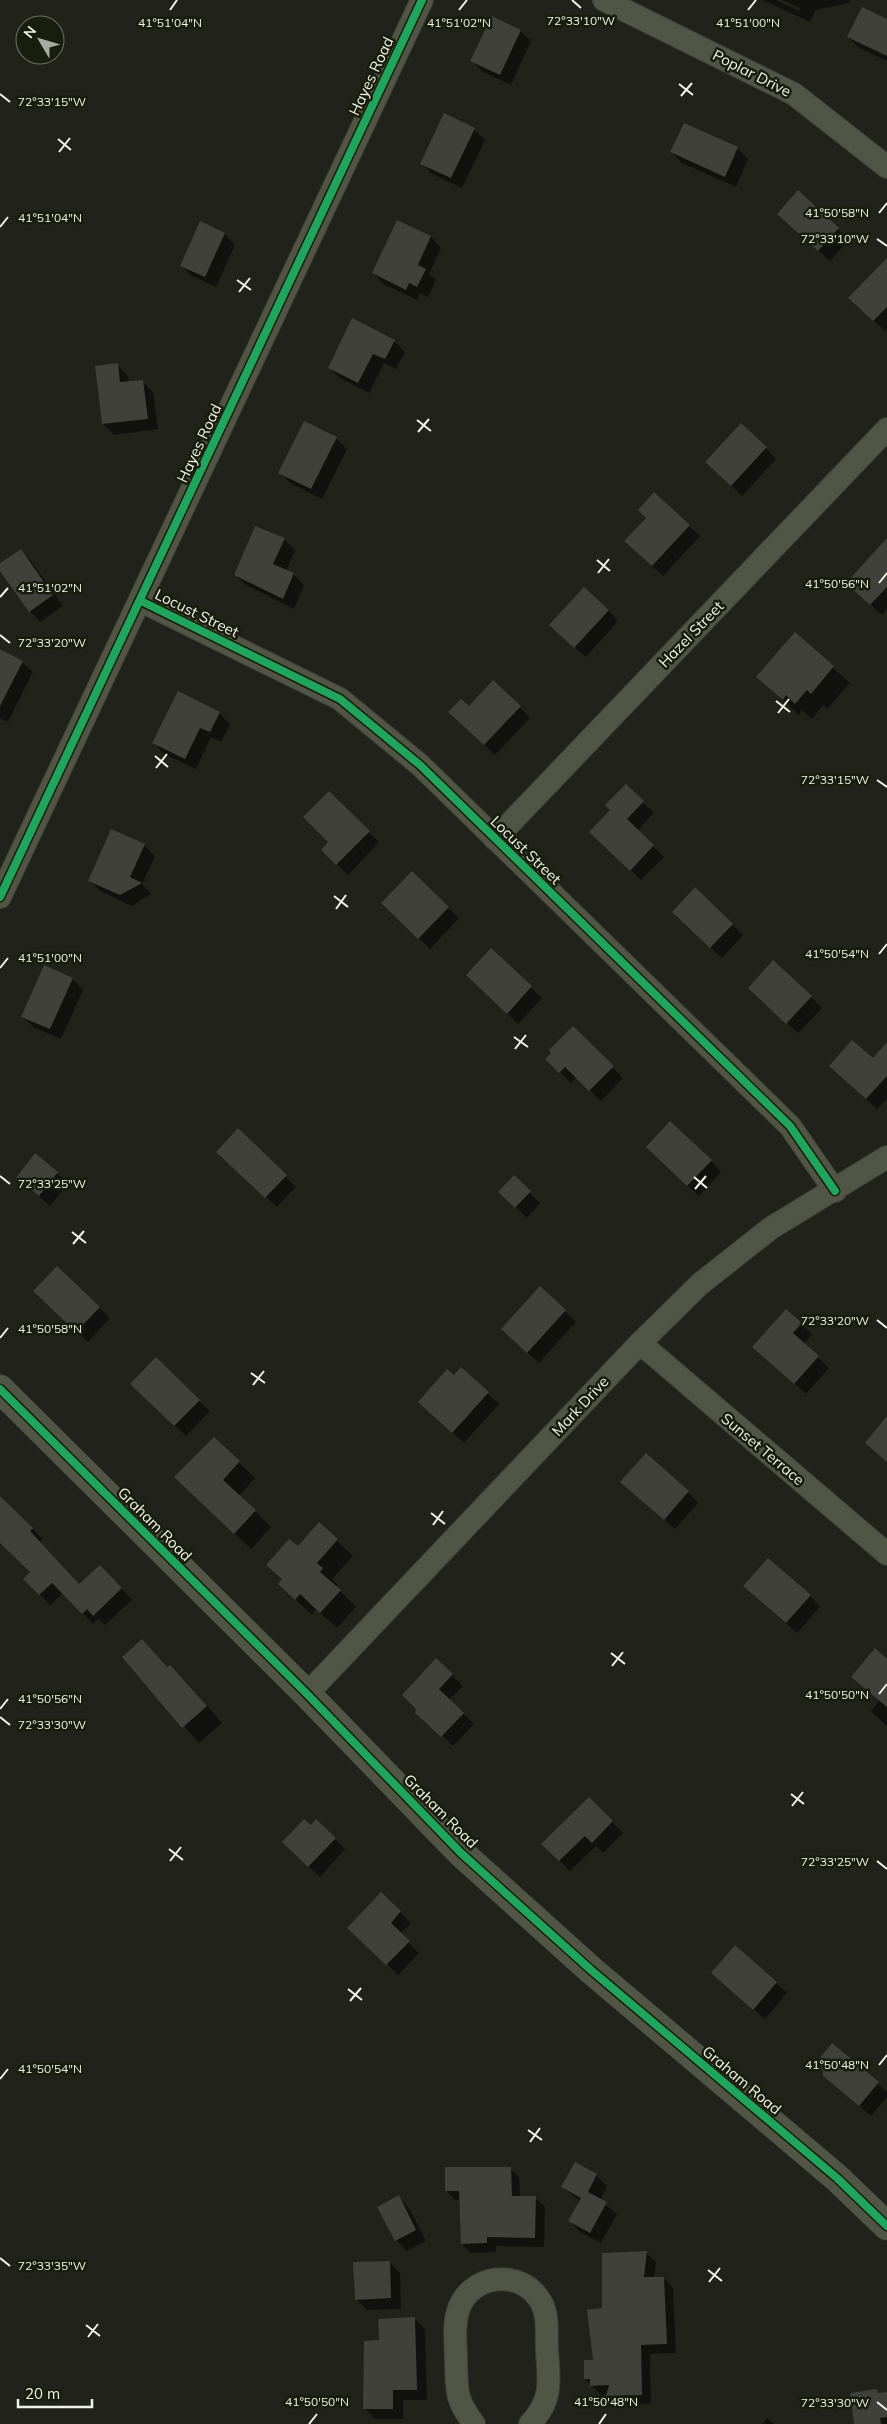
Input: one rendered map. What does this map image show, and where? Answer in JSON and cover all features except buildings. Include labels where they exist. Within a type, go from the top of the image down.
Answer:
[{"type":"street","name":"Hayes Road","points":[[0,897],[141,601],[422,0]]},
{"type":"street","name":"Poplar Drive","points":[[604,0],[794,94],[887,168]]},
{"type":"street","name":"Hazel Street","points":[[495,839],[887,429]]},
{"type":"street","name":"Locust Street","points":[[141,601],[340,699],[420,765],[790,1126],[835,1191]]},
{"type":"street","name":"Mark Drive","points":[[307,1694],[640,1343],[700,1284],[764,1234],[887,1157]]},
{"type":"street","name":"Sunset Terrace","points":[[640,1343],[887,1554]]},
{"type":"street","name":"Graham Road","points":[[0,1389],[307,1694],[461,1853],[591,1970],[837,2178],[887,2226]]},
{"type":"street","points":[[474,2424],[462,2408],[457,2394],[457,2312],[467,2294],[480,2284],[494,2279],[506,2279],[528,2287],[542,2304],[546,2314],[549,2392],[540,2413],[530,2424]]},
{"type":"cycle path","points":[[0,897],[422,0]]},
{"type":"cycle path","points":[[141,601],[340,699],[420,765],[790,1126],[835,1191]]},
{"type":"cycle path","points":[[0,1389],[307,1694],[461,1853],[591,1970],[837,2178],[887,2226]]}]
